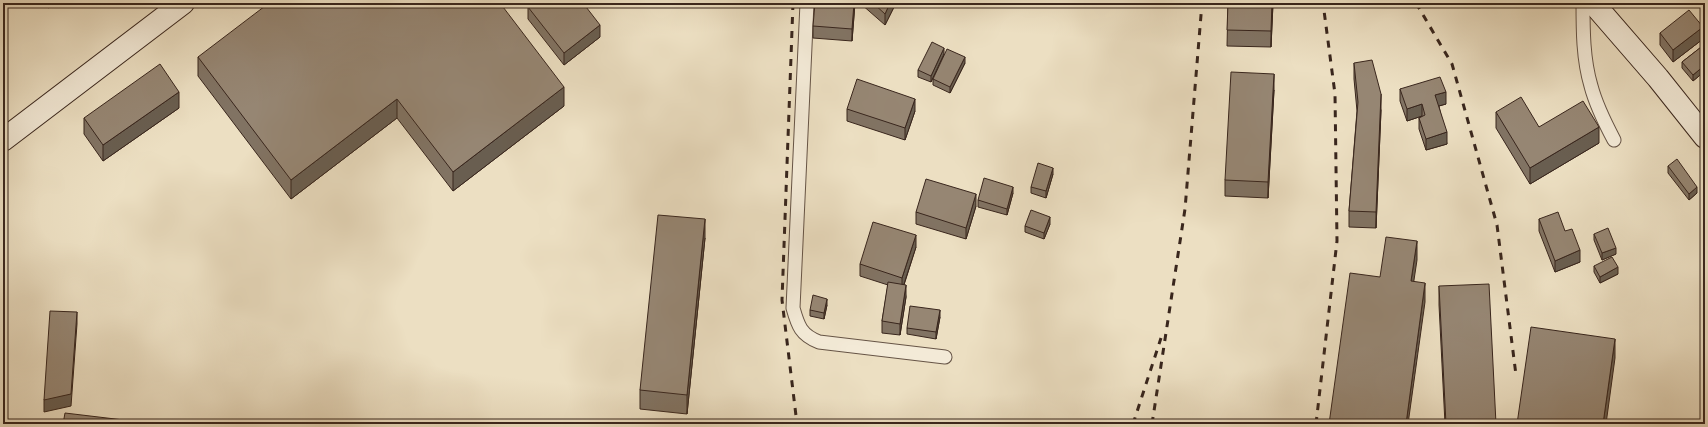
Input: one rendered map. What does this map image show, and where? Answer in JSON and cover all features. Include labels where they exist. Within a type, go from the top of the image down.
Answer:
[{"type":"street","points":[[3,140],[183,3]]},
{"type":"street","points":[[1593,3],[1658,78],[1705,137]]},
{"type":"lane","points":[[807,3],[793,308],[796,319],[801,330],[808,338],[819,342],[945,357]]},
{"type":"lane","points":[[1583,3],[1584,42],[1589,80],[1600,111],[1614,140]]},
{"type":"building","points":[[269,3],[500,3],[564,87],[453,172],[397,99],[291,180],[198,57]]},
{"type":"building","points":[[534,3],[583,3],[600,25],[564,53],[528,7]]},
{"type":"building","points":[[815,3],[854,3],[852,29],[813,26]]},
{"type":"building","points":[[873,3],[890,3],[885,14]]},
{"type":"building","points":[[1228,3],[1272,3],[1271,31],[1227,30]]},
{"type":"building","points":[[1689,10],[1703,27],[1673,50],[1660,33]]},
{"type":"building","points":[[932,42],[944,48],[931,76],[918,70]]},
{"type":"building","points":[[1705,44],[1705,65],[1693,75],[1682,62]]},
{"type":"building","points":[[947,49],[965,57],[950,87],[933,79]]},
{"type":"building","points":[[1372,60],[1381,94],[1376,212],[1349,211],[1358,102],[1354,63]]},
{"type":"building","points":[[160,64],[179,92],[103,145],[84,118]]},
{"type":"building","points":[[1231,72],[1274,74],[1268,182],[1225,180]]},
{"type":"building","points":[[1705,75],[1705,84],[1701,78]]},
{"type":"building","points":[[1440,77],[1446,92],[1435,95],[1447,132],[1426,139],[1419,118],[1425,115],[1422,104],[1407,109],[1400,89]]},
{"type":"building","points":[[857,79],[915,99],[905,128],[847,109]]},
{"type":"building","points":[[1521,97],[1539,127],[1583,101],[1599,127],[1530,168],[1496,112]]},
{"type":"building","points":[[1677,159],[1697,187],[1689,194],[1668,166]]},
{"type":"building","points":[[1038,163],[1053,168],[1046,191],[1031,187]]},
{"type":"building","points":[[984,178],[1013,187],[1007,209],[978,200]]},
{"type":"building","points":[[926,179],[976,194],[966,228],[916,212]]},
{"type":"building","points":[[1031,210],[1050,217],[1044,233],[1025,226]]},
{"type":"building","points":[[1558,212],[1565,231],[1572,229],[1580,250],[1555,261],[1539,219]]},
{"type":"building","points":[[658,215],[705,219],[687,395],[640,390]]},
{"type":"building","points":[[873,222],[916,235],[902,278],[860,264]]},
{"type":"building","points":[[1608,228],[1616,248],[1602,253],[1594,234]]},
{"type":"building","points":[[1386,237],[1417,241],[1411,281],[1425,283],[1406,424],[1329,424],[1350,273],[1380,277]]},
{"type":"building","points":[[1612,257],[1618,267],[1600,277],[1594,266]]},
{"type":"building","points":[[888,282],[906,285],[900,324],[882,321]]},
{"type":"building","points":[[1489,284],[1496,424],[1446,424],[1439,286]]},
{"type":"building","points":[[813,295],[827,299],[824,313],[810,310]]},
{"type":"building","points":[[910,306],[940,310],[936,332],[907,328]]},
{"type":"building","points":[[50,311],[77,312],[71,394],[44,400]]},
{"type":"building","points":[[1531,327],[1615,339],[1603,424],[1517,424]]},
{"type":"building","points":[[65,413],[157,424],[63,424]]},
{"type":"railway","points":[[793,3],[782,300],[797,424]]},
{"type":"railway","points":[[1152,424],[1185,209],[1202,3]]},
{"type":"railway","points":[[1316,424],[1337,241],[1335,94],[1323,3]]},
{"type":"railway","points":[[1416,3],[1452,64],[1497,225],[1516,375]]},
{"type":"railway","points":[[1133,424],[1161,338]]}]
